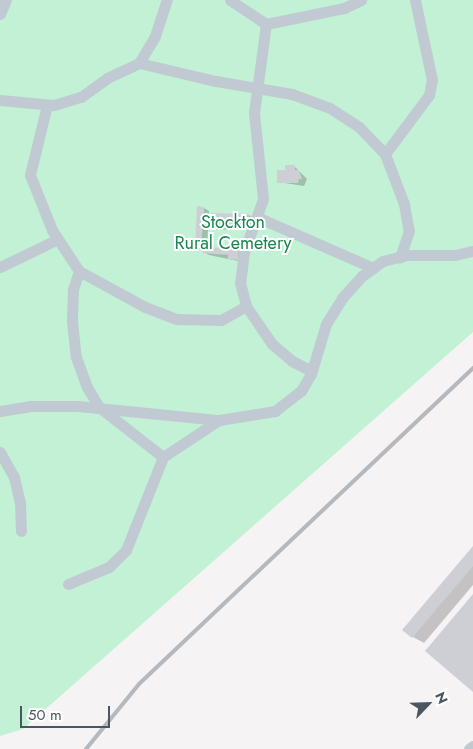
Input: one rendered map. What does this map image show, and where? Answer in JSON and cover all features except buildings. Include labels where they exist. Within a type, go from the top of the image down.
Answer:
[{"type":"lane","points":[[0,14],[6,0]]},
{"type":"lane","points":[[0,100],[47,105],[80,97],[107,78],[139,63],[155,36],[166,0]]},
{"type":"lane","points":[[230,0],[266,24],[344,8],[361,0]]},
{"type":"lane","points":[[385,154],[429,95],[432,80],[415,0]]},
{"type":"lane","points":[[266,24],[259,88],[254,113],[263,199],[244,252],[240,283],[246,306],[272,344],[292,361],[312,371]]},
{"type":"lane","points":[[139,63],[292,94],[330,108],[359,127],[385,154],[404,204],[409,231],[400,257]]},
{"type":"lane","points":[[47,105],[30,175],[58,239],[79,271],[145,306],[177,319],[221,320],[246,306]]},
{"type":"lane","points":[[257,217],[373,268]]},
{"type":"lane","points":[[0,267],[58,239]]},
{"type":"lane","points":[[0,411],[30,406],[99,407],[219,420],[276,411],[301,391],[312,371],[326,324],[342,298],[373,268],[384,261],[400,257],[473,251]]},
{"type":"lane","points":[[79,271],[72,305],[76,357],[99,407],[163,457]]},
{"type":"lane","points":[[68,584],[109,567],[126,550],[163,457],[219,420]]},
{"type":"lane","points":[[0,452],[14,477],[20,502],[21,531]]},
{"type":"lane","points":[[469,749],[473,746]]},
{"type":"green space","name":"Stockton Rural Cemetery","points":[[0,0],[473,0],[473,332],[23,729],[0,736]]},
{"type":"railway","points":[[86,749],[139,684],[473,368]]}]
